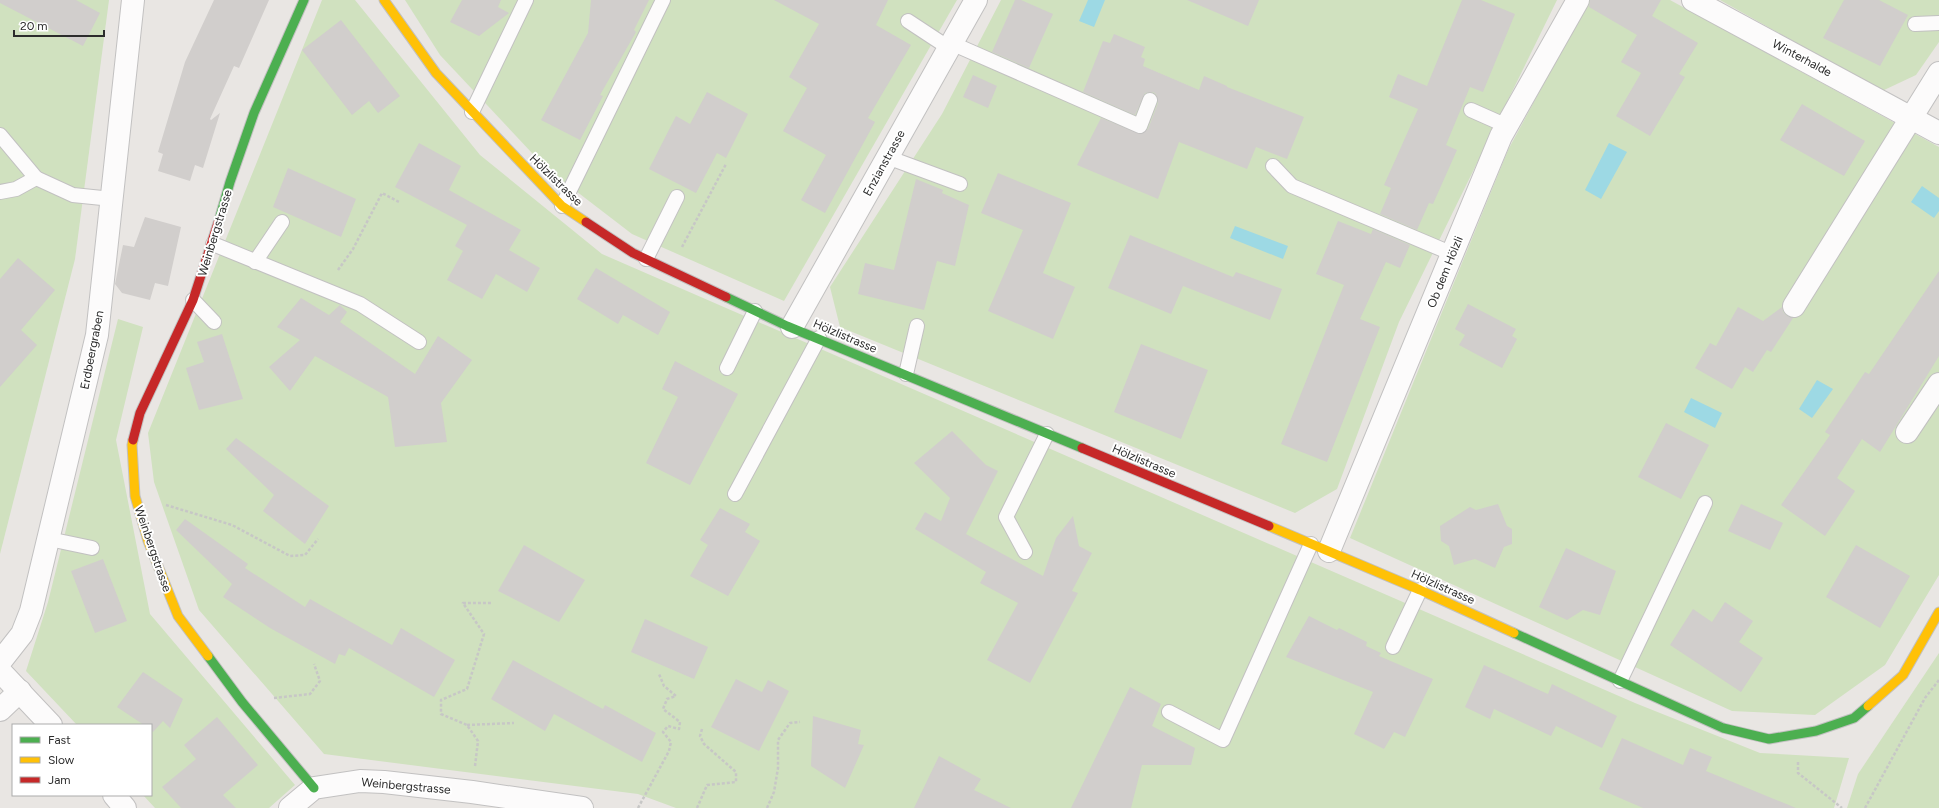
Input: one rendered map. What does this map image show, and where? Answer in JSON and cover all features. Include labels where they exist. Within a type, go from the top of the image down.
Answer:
[{"type":"street","name":"Erdbeergraben","points":[[0,662],[22,634],[31,611],[97,334],[133,0]]},
{"type":"street","name":"Weinbergstrasse","points":[[304,0],[254,113],[230,182],[213,244],[193,300],[140,413],[132,445],[135,496],[148,541],[178,616],[242,702],[314,788],[360,781],[376,782],[472,792],[525,804],[582,808]]},
{"type":"street","name":"Hölzlistrasse","points":[[384,0],[436,73],[562,206],[646,259],[787,326],[792,326],[1420,590],[1723,728],[1770,740],[1816,731],[1854,718],[1903,674],[1939,612]]},
{"type":"street","name":"Enzianstrasse","points":[[792,326],[976,0]]},
{"type":"street","name":"Ob dem Hölzli","points":[[1320,547],[1453,254],[1501,136],[1578,0]]},
{"type":"street","name":"Winterhalde","points":[[1693,0],[1912,117],[1939,133]]},
{"type":"street","points":[[1794,306],[1939,73]]},
{"type":"street","points":[[1907,432],[1939,384]]},
{"type":"street","points":[[0,671],[50,724]]},
{"type":"street","points":[[0,710],[20,691]]},
{"type":"street","points":[[290,808],[314,788]]},
{"type":"street","points":[[115,796],[125,808]]},
{"type":"lane","points":[[472,112],[526,0]]},
{"type":"lane","points":[[562,206],[663,0]]},
{"type":"lane","points":[[908,21],[950,46],[1140,126],[1150,100]]},
{"type":"lane","points":[[1915,24],[1939,23]]},
{"type":"lane","points":[[1471,110],[1507,126]]},
{"type":"lane","points":[[0,135],[36,178],[73,195],[112,199]]},
{"type":"lane","points":[[887,157],[960,184]]},
{"type":"lane","points":[[1273,166],[1292,186],[1453,254]]},
{"type":"lane","points":[[0,192],[16,190],[36,178]]},
{"type":"lane","points":[[646,259],[677,197]]},
{"type":"lane","points":[[255,262],[282,222]]},
{"type":"lane","points":[[213,244],[360,304],[419,342]]},
{"type":"lane","points":[[193,300],[214,322]]},
{"type":"lane","points":[[728,368],[755,311]]},
{"type":"lane","points":[[906,374],[917,326]]},
{"type":"lane","points":[[735,494],[819,338]]},
{"type":"lane","points":[[1025,552],[1006,517],[1047,434]]},
{"type":"lane","points":[[1620,681],[1705,503]]},
{"type":"lane","points":[[49,538],[92,548]]},
{"type":"lane","points":[[1169,712],[1223,740],[1320,547]]},
{"type":"lane","points":[[1393,647],[1420,590]]},
{"type":"path","points":[[669,270],[726,164]]},
{"type":"path","points":[[323,290],[353,249],[382,194],[399,202]]},
{"type":"path","points":[[135,496],[232,525],[290,556],[306,555],[318,539]]},
{"type":"path","points":[[492,603],[463,603],[484,634],[467,689],[441,700],[441,714],[467,724],[514,723]]},
{"type":"path","points":[[242,702],[310,694],[320,681],[314,664]]},
{"type":"path","points":[[638,808],[670,751],[671,742],[663,732],[668,726],[679,729],[680,722],[663,709],[667,699],[676,696],[664,686],[659,674]]},
{"type":"path","points":[[1865,808],[1925,698],[1939,680]]},
{"type":"path","points":[[767,808],[774,792],[778,768],[778,740],[790,723],[800,722]]},
{"type":"path","points":[[467,724],[478,741],[472,792]]},
{"type":"path","points":[[697,808],[707,785],[736,782],[736,772],[704,744],[700,736],[702,729]]},
{"type":"path","points":[[1796,735],[1798,773],[1842,808]]},
{"type":"green space","points":[[0,0],[109,0],[75,259],[0,554]]},
{"type":"green space","points":[[322,0],[355,0],[480,155],[602,254],[1635,703],[1760,753],[1849,758],[1834,808],[676,808],[638,794],[324,754],[199,610],[154,482],[148,433]]},
{"type":"green space","points":[[405,0],[957,0],[784,301],[632,234],[546,168],[440,55]]},
{"type":"green space","points":[[1001,0],[1557,0],[1399,322],[1337,489],[1295,513],[840,327],[830,287],[942,114]]},
{"type":"green space","points":[[1589,0],[1670,0],[1939,147],[1939,575],[1885,665],[1815,715],[1732,711],[1350,538],[1508,150]]},
{"type":"green space","points":[[1720,0],[1939,0],[1939,42],[1916,75],[1882,91]]},
{"type":"green space","points":[[118,319],[143,327],[116,440],[150,614],[295,785],[269,808],[155,808],[144,796],[152,796],[152,724],[76,724],[26,671],[48,602]]},
{"type":"green space","points":[[1939,653],[1939,808],[1847,808],[1858,774]]},
{"type":"water","points":[[1088,0],[1105,0],[1094,27],[1079,21]]},
{"type":"water","points":[[1609,143],[1627,152],[1601,199],[1585,190]]},
{"type":"water","points":[[1922,186],[1939,198],[1939,211],[1934,218],[1911,202]]},
{"type":"water","points":[[1235,226],[1288,246],[1283,259],[1230,238]]},
{"type":"water","points":[[1817,380],[1833,389],[1812,418],[1799,409]]},
{"type":"water","points":[[1691,398],[1722,413],[1715,428],[1684,412]]},
{"type":"building","points":[[0,0],[76,0],[100,13],[83,46],[0,3]]},
{"type":"building","points":[[214,0],[269,0],[239,68],[234,66],[210,119],[211,120],[220,113],[203,168],[195,165],[190,181],[158,171],[163,154],[158,152],[185,62]]},
{"type":"building","points":[[462,0],[501,0],[498,7],[509,13],[479,36],[450,22]]},
{"type":"building","points":[[591,0],[649,0],[634,30],[636,32],[600,95],[603,96],[580,140],[541,120],[588,33]]},
{"type":"building","points":[[774,0],[888,0],[876,25],[911,45],[868,118],[875,122],[825,213],[801,200],[826,155],[783,131],[807,88],[789,77],[819,24]]},
{"type":"building","points":[[1015,0],[1021,0],[1053,14],[1029,68],[992,52]]},
{"type":"building","points":[[1187,0],[1259,0],[1248,26]]},
{"type":"building","points":[[1462,0],[1481,0],[1515,14],[1483,92],[1470,87],[1446,145],[1457,150],[1433,204],[1429,203],[1417,230],[1380,214],[1391,188],[1384,185],[1418,109],[1389,97],[1398,74],[1427,86]]},
{"type":"building","points":[[1590,0],[1661,0],[1652,16],[1698,43],[1679,74],[1685,77],[1650,136],[1616,116],[1641,73],[1621,62],[1637,35],[1589,7]]},
{"type":"building","points":[[1844,0],[1879,0],[1908,15],[1880,66],[1823,38]]},
{"type":"building","points":[[341,20],[400,96],[378,113],[369,101],[352,115],[302,50]]},
{"type":"building","points":[[1114,34],[1145,47],[1141,57],[1145,59],[1143,66],[1199,90],[1204,76],[1227,87],[1304,117],[1287,159],[1256,147],[1247,169],[1179,142],[1158,199],[1077,165],[1101,118],[1141,134],[1148,129],[1158,103],[1156,94],[1153,92],[1145,93],[1135,115],[1083,92],[1103,41],[1110,43]]},
{"type":"building","points":[[973,75],[997,86],[988,108],[963,97]]},
{"type":"building","points":[[707,92],[748,114],[726,158],[717,153],[696,193],[649,169],[676,116],[690,124]]},
{"type":"building","points":[[1802,104],[1865,141],[1844,176],[1780,140]]},
{"type":"building","points":[[419,143],[461,166],[449,190],[521,230],[509,250],[540,268],[527,292],[496,274],[482,299],[447,280],[463,251],[455,246],[467,225],[395,187]]},
{"type":"building","points":[[288,168],[356,199],[341,237],[273,207]]},
{"type":"building","points":[[998,173],[1071,203],[1043,273],[1075,287],[1053,339],[988,311],[1023,230],[981,213]]},
{"type":"building","points":[[916,179],[943,190],[942,193],[969,205],[955,266],[937,261],[924,310],[858,294],[865,263],[894,270]]},
{"type":"building","points":[[145,217],[181,227],[168,286],[155,283],[150,300],[122,293],[115,284],[123,245],[134,247]]},
{"type":"building","points":[[1338,221],[1371,234],[1373,229],[1410,245],[1400,268],[1386,262],[1360,319],[1380,327],[1327,462],[1281,444],[1344,285],[1316,274]]},
{"type":"building","points":[[1130,235],[1233,277],[1236,272],[1282,289],[1270,320],[1183,286],[1171,314],[1108,288]]},
{"type":"building","points":[[18,258],[55,290],[21,330],[37,345],[0,387],[0,279]]},
{"type":"building","points":[[596,268],[670,312],[658,335],[623,315],[618,324],[577,299]]},
{"type":"building","points":[[1939,271],[1939,356],[1880,452],[1862,439],[1837,478],[1855,491],[1825,536],[1781,505],[1830,435],[1825,432],[1865,372],[1869,374]]},
{"type":"building","points":[[301,298],[329,315],[340,305],[347,312],[340,322],[415,374],[438,336],[472,360],[441,403],[447,442],[395,447],[388,397],[315,356],[290,391],[269,367],[300,340],[277,327]]},
{"type":"building","points":[[1468,304],[1516,329],[1512,336],[1517,339],[1502,368],[1459,345],[1465,335],[1455,329]]},
{"type":"building","points":[[1738,307],[1763,321],[1782,307],[1783,312],[1787,316],[1793,318],[1771,352],[1767,350],[1753,372],[1745,367],[1732,389],[1695,368],[1710,343],[1716,346]]},
{"type":"building","points":[[222,334],[243,399],[199,410],[186,368],[204,362],[197,342]]},
{"type":"building","points":[[1141,344],[1208,370],[1181,439],[1114,412]]},
{"type":"building","points":[[675,361],[738,394],[690,485],[646,463],[678,397],[662,389]]},
{"type":"building","points":[[1666,423],[1709,445],[1681,499],[1638,477]]},
{"type":"building","points":[[952,431],[986,465],[998,471],[966,534],[1043,576],[1056,538],[1073,516],[1079,546],[1092,553],[1072,591],[1078,593],[1030,683],[987,660],[1018,603],[980,583],[986,572],[915,529],[925,512],[941,521],[950,498],[914,463]]},
{"type":"building","points":[[236,438],[329,506],[305,544],[263,511],[274,495],[226,449]]},
{"type":"building","points":[[1498,504],[1507,526],[1512,529],[1512,544],[1504,547],[1495,568],[1475,559],[1454,565],[1449,546],[1441,541],[1440,526],[1470,507],[1476,510]]},
{"type":"building","points":[[1741,504],[1783,523],[1770,550],[1728,531]]},
{"type":"building","points":[[720,508],[750,524],[745,532],[760,541],[728,596],[690,576],[708,545],[700,540]]},
{"type":"building","points":[[185,519],[248,564],[245,568],[305,607],[310,599],[392,645],[401,628],[455,660],[434,697],[349,648],[345,656],[339,654],[335,664],[270,628],[223,597],[232,584],[176,530]]},
{"type":"building","points":[[524,545],[585,580],[559,622],[498,591]]},
{"type":"building","points":[[1856,545],[1910,576],[1880,628],[1826,597]]},
{"type":"building","points":[[1566,548],[1616,571],[1600,615],[1583,610],[1567,620],[1539,607]]},
{"type":"building","points":[[103,559],[127,621],[95,633],[71,571]]},
{"type":"building","points":[[1725,602],[1753,621],[1739,642],[1763,658],[1741,692],[1670,645],[1693,609],[1712,622]]},
{"type":"building","points":[[1309,616],[1337,630],[1339,628],[1367,642],[1366,646],[1381,653],[1379,656],[1433,679],[1405,737],[1394,732],[1384,749],[1354,734],[1373,692],[1286,657]]},
{"type":"building","points":[[645,619],[708,647],[694,679],[631,652]]},
{"type":"building","points":[[513,660],[603,709],[605,705],[656,733],[642,762],[554,714],[545,731],[491,699]]},
{"type":"building","points":[[1484,665],[1548,694],[1552,684],[1617,716],[1602,748],[1556,726],[1551,736],[1494,709],[1490,719],[1465,707]]},
{"type":"building","points":[[143,672],[183,699],[170,728],[163,721],[153,732],[152,724],[142,724],[117,707]]},
{"type":"building","points":[[736,679],[762,692],[768,680],[789,691],[759,751],[711,727]]},
{"type":"building","points":[[1130,687],[1161,704],[1152,726],[1195,748],[1191,765],[1142,765],[1131,808],[1071,808]]},
{"type":"building","points":[[813,716],[861,730],[858,744],[864,745],[845,788],[811,766]]},
{"type":"building","points":[[217,717],[258,765],[223,795],[236,808],[181,808],[162,787],[196,759],[184,745]]},
{"type":"building","points":[[1622,738],[1683,765],[1690,748],[1712,757],[1706,771],[1796,808],[1643,808],[1599,789]]},
{"type":"building","points":[[939,756],[981,779],[974,790],[1011,808],[914,808]]},
{"type":"traffic: fast","points":[[219,220],[230,182],[254,113],[304,0]]},
{"type":"traffic: fast","points":[[726,297],[787,326],[1082,448]]},
{"type":"traffic: fast","points":[[1514,633],[1723,728],[1769,739],[1816,731],[1854,718],[1868,706]]},
{"type":"traffic: fast","points":[[208,656],[242,702],[314,788]]},
{"type":"traffic: slow","points":[[384,0],[436,73],[562,206],[586,222]]},
{"type":"traffic: slow","points":[[133,440],[135,496],[148,541],[178,616],[208,656]]},
{"type":"traffic: slow","points":[[1269,526],[1420,590],[1514,633]]},
{"type":"traffic: slow","points":[[1868,706],[1903,675],[1939,612]]},
{"type":"traffic: jam","points":[[133,440],[140,413],[193,300],[219,220]]},
{"type":"traffic: jam","points":[[586,222],[633,253],[726,297]]},
{"type":"traffic: jam","points":[[1082,448],[1269,526]]}]
